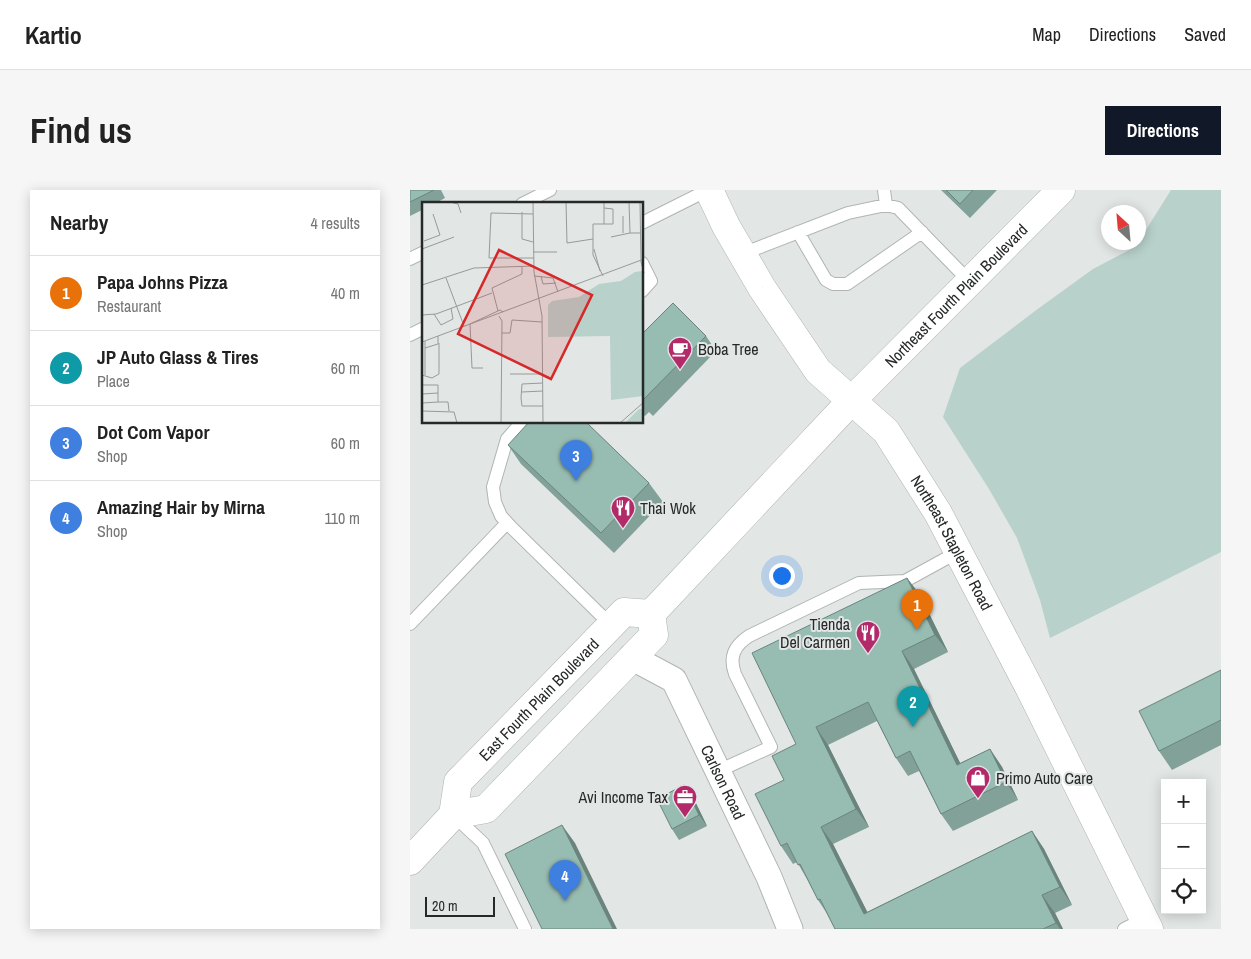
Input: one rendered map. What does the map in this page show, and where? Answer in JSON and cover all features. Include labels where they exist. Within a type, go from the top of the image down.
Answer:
[{"type":"main road","name":"Northeast Stapleton Road","points":[[708,190],[726,226],[762,288],[818,371],[886,432],[938,514],[1030,691],[1139,926]]},
{"type":"main road","name":"Northeast Fourth Plain Boulevard","points":[[852,400],[1061,190]]},
{"type":"main road","points":[[413,850],[453,815],[486,809],[654,634],[651,614],[852,400]]},
{"type":"main road","name":"East Fourth Plain Boulevard","points":[[453,815],[458,782],[611,625],[624,612],[651,614]]},
{"type":"street","name":"Carlson Road","points":[[631,657],[674,680],[769,877],[790,929]]},
{"type":"lane","points":[[526,202],[550,190]]},
{"type":"lane","points":[[644,222],[708,190]]},
{"type":"lane","points":[[884,190],[886,205]]},
{"type":"lane","points":[[742,254],[848,212],[886,205],[898,208],[970,282]]},
{"type":"lane","points":[[798,232],[826,280],[833,284],[847,284],[922,232]]},
{"type":"lane","points":[[410,259],[422,253]]},
{"type":"lane","points":[[644,267],[651,282],[644,289]]},
{"type":"lane","points":[[410,335],[422,329]]},
{"type":"lane","points":[[520,424],[507,439],[493,487],[495,502],[501,516],[611,625]]},
{"type":"lane","points":[[410,624],[507,523]]},
{"type":"lane","points":[[718,771],[771,746],[732,665],[736,648],[741,641],[859,583],[905,581],[958,552]]},
{"type":"lane","points":[[453,815],[482,843],[525,929]]},
{"type":"green space","points":[[1171,190],[1221,190],[1221,552],[1050,638],[1040,600],[1017,538],[989,489],[943,417],[960,368],[1093,269],[1129,250],[1146,250],[1146,230]]},
{"type":"building","points":[[410,190],[434,190],[410,202]]},
{"type":"building","points":[[946,190],[973,190],[960,204]]},
{"type":"building","points":[[673,303],[706,336],[644,399],[644,332]]},
{"type":"building","points":[[527,424],[588,424],[649,483],[601,533],[508,445]]},
{"type":"building","points":[[907,578],[935,635],[902,651],[957,765],[990,749],[1006,782],[941,814],[910,751],[896,758],[868,702],[816,727],[856,809],[821,827],[864,914],[1032,831],[1060,887],[1042,895],[1056,923],[1043,929],[835,929],[820,899],[818,900],[787,843],[781,846],[755,794],[784,780],[772,756],[796,744],[752,653]]},
{"type":"building","points":[[1221,670],[1221,720],[1159,751],[1139,711]]},
{"type":"building","points":[[684,785],[699,815],[672,829],[657,799]]},
{"type":"building","points":[[562,825],[613,929],[542,929],[505,854]]},
{"type":"place","name":"Boba Tree","points":[[680,370]]},
{"type":"place","name":"Dot Com Vapor","points":[[576,481]]},
{"type":"place","name":"Thai Wok","points":[[623,529]]},
{"type":"place","name":"Papa Johns Pizza","points":[[917,630]]},
{"type":"place","name":"Tienda Del Carmen","points":[[868,654]]},
{"type":"place","name":"JP Auto Glass & Tires","points":[[913,727]]},
{"type":"place","name":"Primo Auto Care","points":[[978,799]]},
{"type":"place","name":"Avi Income Tax","points":[[685,818]]},
{"type":"place","name":"Amazing Hair by Mirna","points":[[565,901]]}]
